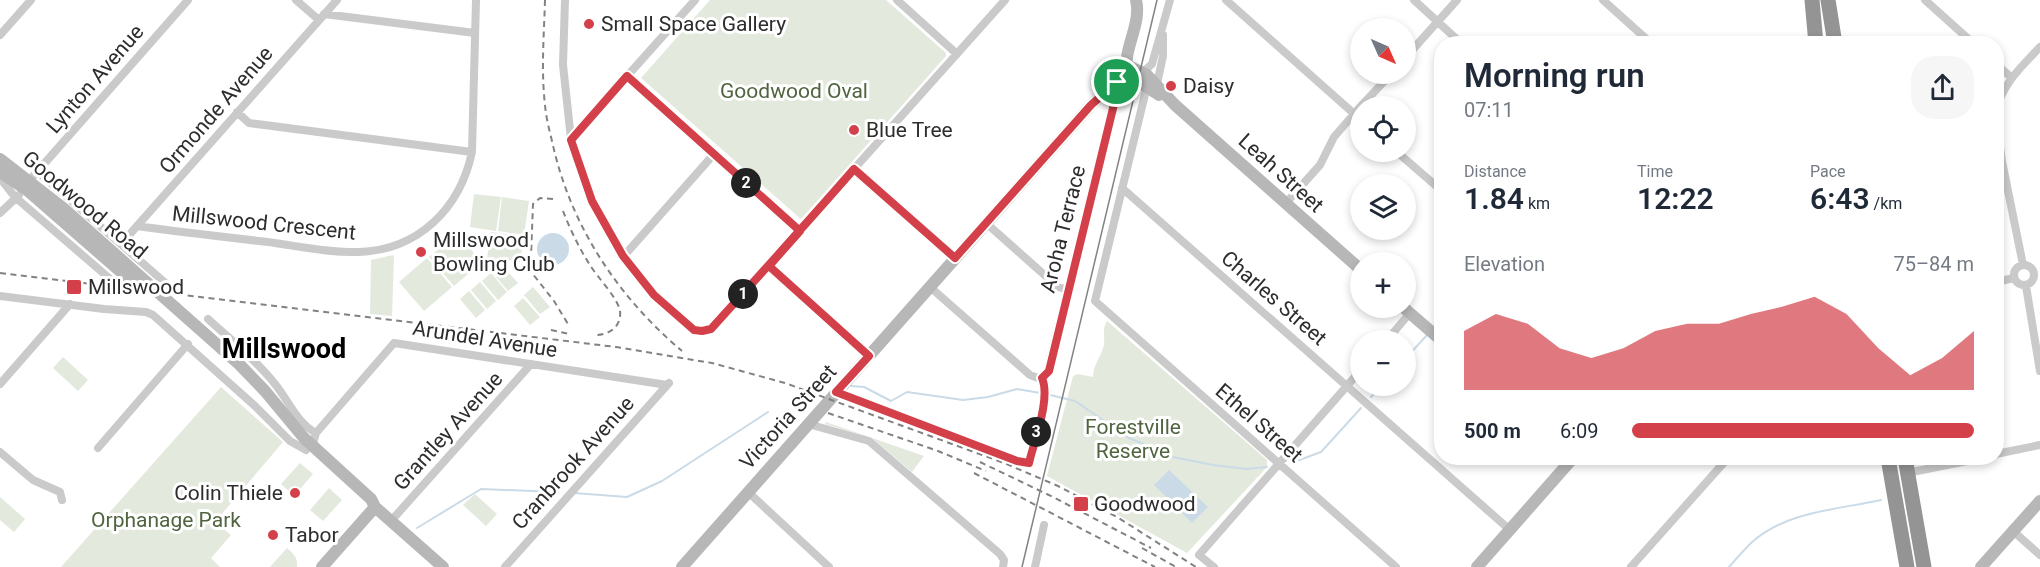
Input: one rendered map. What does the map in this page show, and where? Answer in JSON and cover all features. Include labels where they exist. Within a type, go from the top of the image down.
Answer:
[{"type":"highway","points":[[1812,0],[1815,36]]},
{"type":"highway","points":[[1818,36],[1826,31],[1829,6]]},
{"type":"highway","points":[[1829,6],[1833,36]]},
{"type":"highway","points":[[1889,465],[1907,567]]},
{"type":"highway","points":[[1906,465],[1924,567]]},
{"type":"street","points":[[0,35],[30,0]]},
{"type":"street","name":"Lynton Avenue","points":[[0,213],[31,181],[188,0]]},
{"type":"street","points":[[296,0],[322,17],[475,33]]},
{"type":"street","name":"Ormonde Avenue","points":[[122,243],[337,0]]},
{"type":"street","name":"Millswood Crescent","points":[[137,226],[347,252],[382,249],[415,236],[444,213],[464,180],[472,152],[476,0]]},
{"type":"street","points":[[565,0],[563,65],[571,140],[592,201],[623,256],[654,295],[694,330],[702,331],[711,329],[769,266],[1005,0]]},
{"type":"street","points":[[571,140],[695,0]]},
{"type":"street","points":[[897,0],[957,54]]},
{"type":"street","points":[[1126,70],[1137,10],[1136,0]]},
{"type":"street","points":[[1143,72],[1152,65],[1170,0]]},
{"type":"street","points":[[1226,0],[1350,104]]},
{"type":"street","points":[[1414,0],[1453,36]]},
{"type":"street","points":[[1416,46],[1457,0]]},
{"type":"street","points":[[1925,0],[1959,36]]},
{"type":"street","points":[[1608,2],[1644,36]]},
{"type":"street","points":[[1122,188],[1152,85],[1163,56],[1162,32]]},
{"type":"street","points":[[2004,90],[2040,47]]},
{"type":"street","name":"Leah Street","points":[[1126,70],[1143,72],[1152,85]]},
{"type":"street","name":"Leah Street","points":[[1126,70],[1152,85],[1350,260]]},
{"type":"street","name":"Victoria Street","points":[[1091,105],[1117,82],[1126,70]]},
{"type":"street","name":"Victoria Street","points":[[682,567],[1091,105],[1110,80],[1126,70]]},
{"type":"street","points":[[2004,71],[2012,78]]},
{"type":"street","points":[[627,76],[800,231]]},
{"type":"street","name":"Aroha Terrace","points":[[1042,380],[1049,371],[1117,82]]},
{"type":"street","points":[[1372,96],[1383,84]]},
{"type":"street","points":[[237,112],[249,123],[472,152]]},
{"type":"street","points":[[1286,203],[1320,165],[1334,137],[1350,121]]},
{"type":"street","points":[[623,256],[714,154]]},
{"type":"street","name":"Goodwood Road","points":[[0,159],[63,208],[239,364],[309,448]]},
{"type":"street","points":[[1409,162],[1434,184]]},
{"type":"street","points":[[854,169],[955,258]]},
{"type":"street","name":"Goodwood Road","points":[[0,172],[31,181],[249,384],[260,405],[371,499],[370,506],[391,521],[443,567]]},
{"type":"street","name":"Goodwood Road","points":[[0,178],[15,197],[109,278]]},
{"type":"street","points":[[31,181],[122,243],[170,287]]},
{"type":"street","points":[[2004,183],[2023,265]]},
{"type":"street","name":"Ethel Street","points":[[1122,188],[1095,301],[1396,567]]},
{"type":"street","name":"Charles Street","points":[[1122,188],[1434,463]]},
{"type":"street","points":[[986,223],[1058,286],[1069,290]]},
{"type":"street","points":[[2023,265],[2037,268],[2033,280],[2025,286]]},
{"type":"street","points":[[2023,265],[2014,272],[2014,279],[2020,285],[2025,286]]},
{"type":"street","points":[[769,266],[869,356]]},
{"type":"street","points":[[2004,281],[2014,279]]},
{"type":"street","points":[[2025,286],[2040,371]]},
{"type":"street","points":[[836,392],[1017,461],[1029,463],[1044,400],[1042,380],[1030,375],[930,287]]},
{"type":"street","points":[[0,296],[146,312],[153,315],[260,405]]},
{"type":"street","points":[[0,384],[70,304]]},
{"type":"street","points":[[1416,318],[1434,334]]},
{"type":"street","points":[[208,320],[250,357],[275,384],[306,428],[316,433]]},
{"type":"street","name":"Arundel Avenue","points":[[309,448],[316,433],[394,343],[668,384]]},
{"type":"street","points":[[98,448],[188,344]]},
{"type":"street","name":"Grantley Avenue","points":[[391,521],[531,364]]},
{"type":"street","points":[[1214,567],[1199,555],[1350,383]]},
{"type":"street","name":"Cranbrook Avenue","points":[[505,567],[668,384]]},
{"type":"street","points":[[808,424],[869,441],[1003,557],[1003,567]]},
{"type":"street","points":[[2004,452],[2040,445]]},
{"type":"street","points":[[0,452],[33,480],[60,492],[62,500]]},
{"type":"street","name":"Charles Street","points":[[1436,465],[1510,530]]},
{"type":"street","points":[[1477,567],[1567,465]]},
{"type":"street","points":[[1631,567],[1722,465]]},
{"type":"street","points":[[1907,473],[1947,465]]},
{"type":"street","points":[[748,492],[829,567]]},
{"type":"street","points":[[1981,567],[2040,501]]},
{"type":"street","points":[[322,567],[360,525],[370,506]]},
{"type":"street","points":[[1035,567],[1044,525]]},
{"type":"street","points":[[2013,531],[2040,555]]},
{"type":"green space","name":"Goodwood Oval","points":[[710,0],[886,0],[946,53],[946,56],[801,219],[641,78]]},
{"type":"green space","points":[[474,194],[501,197],[496,231],[470,227]]},
{"type":"green space","points":[[502,197],[529,201],[524,235],[498,231]]},
{"type":"green space","points":[[491,232],[524,237],[520,262],[487,258]]},
{"type":"green space","points":[[457,234],[482,262],[454,286],[429,257]]},
{"type":"green space","points":[[393,255],[392,316],[370,314],[371,260]]},
{"type":"green space","points":[[427,258],[452,287],[424,311],[399,282]]},
{"type":"green space","points":[[501,264],[518,283],[508,291],[492,272]]},
{"type":"green space","points":[[491,273],[507,292],[498,300],[482,281]]},
{"type":"green space","points":[[480,282],[496,301],[487,309],[471,290]]},
{"type":"green space","points":[[533,287],[550,307],[540,314],[524,295]]},
{"type":"green space","points":[[469,291],[485,310],[476,318],[460,299]]},
{"type":"green space","points":[[523,298],[540,317],[530,325],[514,306]]},
{"type":"green space","name":"Forestville Reserve","points":[[1107,321],[1267,460],[1267,467],[1187,553],[1047,476],[1073,376],[1078,374],[1093,377],[1104,345],[1104,330]]},
{"type":"green space","points":[[63,357],[88,380],[78,391],[53,368]]},
{"type":"green space","name":"Orphanage Park","points":[[221,387],[283,442],[215,522],[231,535],[211,558],[220,567],[61,567]]},
{"type":"green space","points":[[826,422],[924,456],[912,472],[872,438],[825,424]]},
{"type":"green space","points":[[300,463],[313,474],[294,496],[281,484]]},
{"type":"green space","points":[[329,488],[342,500],[323,521],[310,510]]},
{"type":"green space","points":[[475,494],[497,514],[486,526],[463,505]]},
{"type":"green space","points":[[0,497],[25,519],[14,532],[0,520]]},
{"type":"green space","points":[[287,548],[295,556],[297,567],[270,567]]},
{"type":"water","points":[[553,233],[565,237],[569,249],[565,261],[553,265],[541,261],[537,249],[541,237]]},
{"type":"water","points":[[1169,470],[1208,507],[1192,523],[1154,485]]},
{"type":"waterway","points":[[1416,347],[1428,334]]},
{"type":"waterway","points":[[851,386],[864,387],[891,401],[907,392],[963,400],[988,397],[1017,389],[1046,394],[1075,401],[1129,438],[1173,457],[1246,469],[1267,467]]},
{"type":"waterway","points":[[1294,462],[1321,452],[1361,408]]},
{"type":"waterway","points":[[574,493],[627,497],[662,481],[768,412]]},
{"type":"waterway","points":[[417,528],[481,489],[558,492]]},
{"type":"waterway","points":[[1729,567],[1751,543],[1780,524],[1812,513],[1881,500]]},
{"type":"tram line","points":[[1022,567],[1157,0]]},
{"type":"railway","points":[[545,0],[543,66],[545,110],[560,172],[571,202],[599,257],[617,283],[658,330],[682,351]]},
{"type":"railway","points":[[553,199],[540,198],[533,204],[532,273],[554,301],[568,324]]},
{"type":"railway","points":[[563,211],[582,252],[620,311],[619,322],[612,330],[593,335]]},
{"type":"railway","points":[[0,273],[616,347],[712,363],[785,383],[1004,463],[1058,486],[1117,517],[1196,567]]},
{"type":"railway","points":[[551,330],[569,334]]},
{"type":"railway","points":[[828,413],[938,451],[986,471]]},
{"type":"railway","points":[[980,462],[1151,548]]},
{"type":"railway","points":[[974,473],[1155,567]]},
{"type":"railway","points":[[1142,548],[1176,567]]},
{"type":"place","name":"Small Space Gallery","points":[[589,24]]},
{"type":"place","name":"Daisy","points":[[1171,86]]},
{"type":"place","name":"Blue Tree","points":[[854,130]]},
{"type":"place","name":"Millswood Bowling Club","points":[[421,252]]},
{"type":"place","name":"Millswood","points":[[74,287]]},
{"type":"place","name":"Colin Thiele","points":[[295,493]]},
{"type":"place","name":"Goodwood","points":[[1081,504]]},
{"type":"place","name":"Tabor","points":[[273,535]]},
{"type":"district","name":"Millswood","points":[[284,349]]},
{"type":"route","points":[[1117,82],[1091,105],[955,258],[854,169],[800,231],[769,266],[711,329],[702,331],[694,330],[654,295],[623,256],[592,201],[571,140],[627,76],[800,231],[769,266],[869,356],[836,392],[1017,461],[1029,463],[1044,400],[1045,384],[1042,378],[1049,371],[1116,96],[1117,82]]}]
